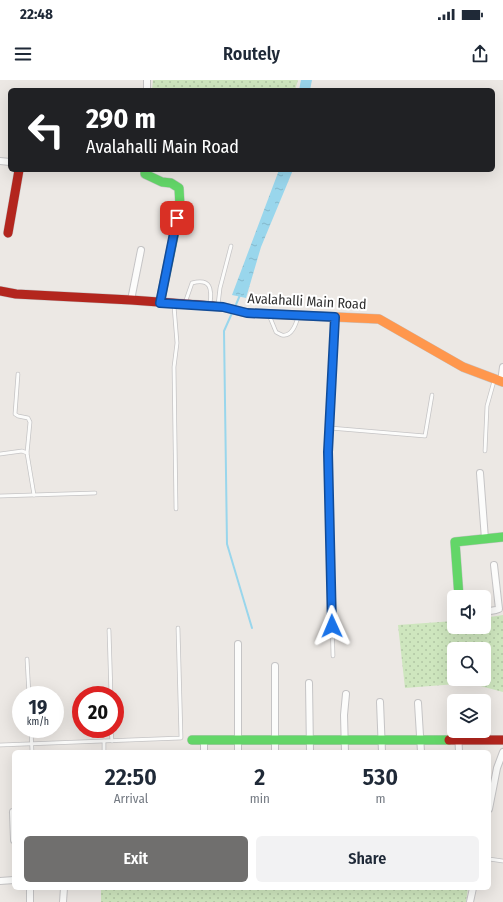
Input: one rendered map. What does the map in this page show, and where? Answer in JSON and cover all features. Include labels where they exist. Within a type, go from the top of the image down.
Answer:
[{"type":"street","points":[[8,232],[19,172]]},
{"type":"street","points":[[145,172],[148,176],[162,182],[171,183],[178,188],[180,197],[180,206],[160,303]]},
{"type":"street","points":[[131,300],[141,250]]},
{"type":"street","name":"Avalahalli Main Road","points":[[0,291],[16,294],[217,306],[247,313],[379,319],[463,367],[499,381]]},
{"type":"street","points":[[499,381],[503,367]]},
{"type":"street","points":[[480,473],[485,539]]},
{"type":"street","points":[[458,590],[455,542],[503,537]]},
{"type":"street","points":[[491,611],[499,609],[494,565]]},
{"type":"street","points":[[238,644],[238,750]]},
{"type":"street","points":[[275,666],[275,750]]},
{"type":"street","points":[[309,683],[310,750]]},
{"type":"street","points":[[345,750],[344,715],[346,694]]},
{"type":"street","points":[[380,702],[382,750]]},
{"type":"street","points":[[418,703],[421,750]]},
{"type":"street","points":[[192,740],[421,740],[447,737]]},
{"type":"street","points":[[458,738],[459,750]]},
{"type":"street","points":[[480,738],[503,740]]},
{"type":"street","points":[[204,740],[204,750]]},
{"type":"street","points":[[491,799],[497,768],[503,752]]},
{"type":"street","points":[[0,881],[12,880]]},
{"type":"street","points":[[30,890],[30,902]]},
{"type":"street","points":[[63,902],[64,890]]},
{"type":"street","points":[[470,902],[473,890]]},
{"type":"lane","points":[[217,306],[230,246]]},
{"type":"lane","points":[[184,305],[192,283],[205,282],[210,286],[217,306]]},
{"type":"lane","points":[[174,304],[177,343],[174,366],[176,509]]},
{"type":"lane","points":[[268,314],[276,332],[282,335],[288,334],[292,331],[299,315]]},
{"type":"lane","points":[[333,656],[328,468],[335,317]]},
{"type":"lane","points":[[18,374],[15,414],[28,418],[30,422],[27,454],[34,495]]},
{"type":"lane","points":[[485,451],[487,406],[499,381]]},
{"type":"lane","points":[[330,428],[425,436],[432,395]]},
{"type":"lane","points":[[0,454],[22,451],[27,454]]},
{"type":"lane","points":[[0,496],[95,493]]},
{"type":"lane","points":[[0,745],[181,738],[178,628]]},
{"type":"lane","points":[[109,630],[110,686]]},
{"type":"lane","points":[[27,659],[28,686]]},
{"type":"lane","points":[[32,738],[32,750]]},
{"type":"lane","points":[[104,741],[104,750]]},
{"type":"lane","points":[[491,859],[503,861]]},
{"type":"green space","points":[[153,80],[298,80],[296,88],[152,88]]},
{"type":"green space","points":[[503,615],[503,692],[480,686],[491,686],[491,642],[447,642],[447,685],[405,688],[398,625],[447,622],[447,634],[491,634],[491,617]]},
{"type":"green space","points":[[101,890],[468,890],[466,902],[101,902]]},
{"type":"water","points":[[301,80],[312,80],[310,88],[299,88]]},
{"type":"water","points":[[278,172],[292,172],[261,247],[246,298],[232,295]]},
{"type":"waterway","points":[[235,307],[240,295]]},
{"type":"waterway","points":[[232,313],[224,331],[227,544],[252,628]]},
{"type":"traffic: fast","points":[[145,172],[145,174],[162,182],[171,183],[179,188],[180,206],[160,303]]},
{"type":"traffic: fast","points":[[458,590],[455,542],[503,537]]},
{"type":"traffic: fast","points":[[192,740],[449,740]]},
{"type":"traffic: slow","points":[[213,306],[247,313],[379,319],[463,367],[503,382]]},
{"type":"traffic: jam","points":[[8,233],[19,172]]},
{"type":"traffic: jam","points":[[0,291],[16,294],[213,306]]},
{"type":"traffic: jam","points":[[449,740],[503,740]]},
{"type":"route","points":[[177,218],[160,303],[223,307],[247,313],[335,317],[328,452],[332,626]]}]
